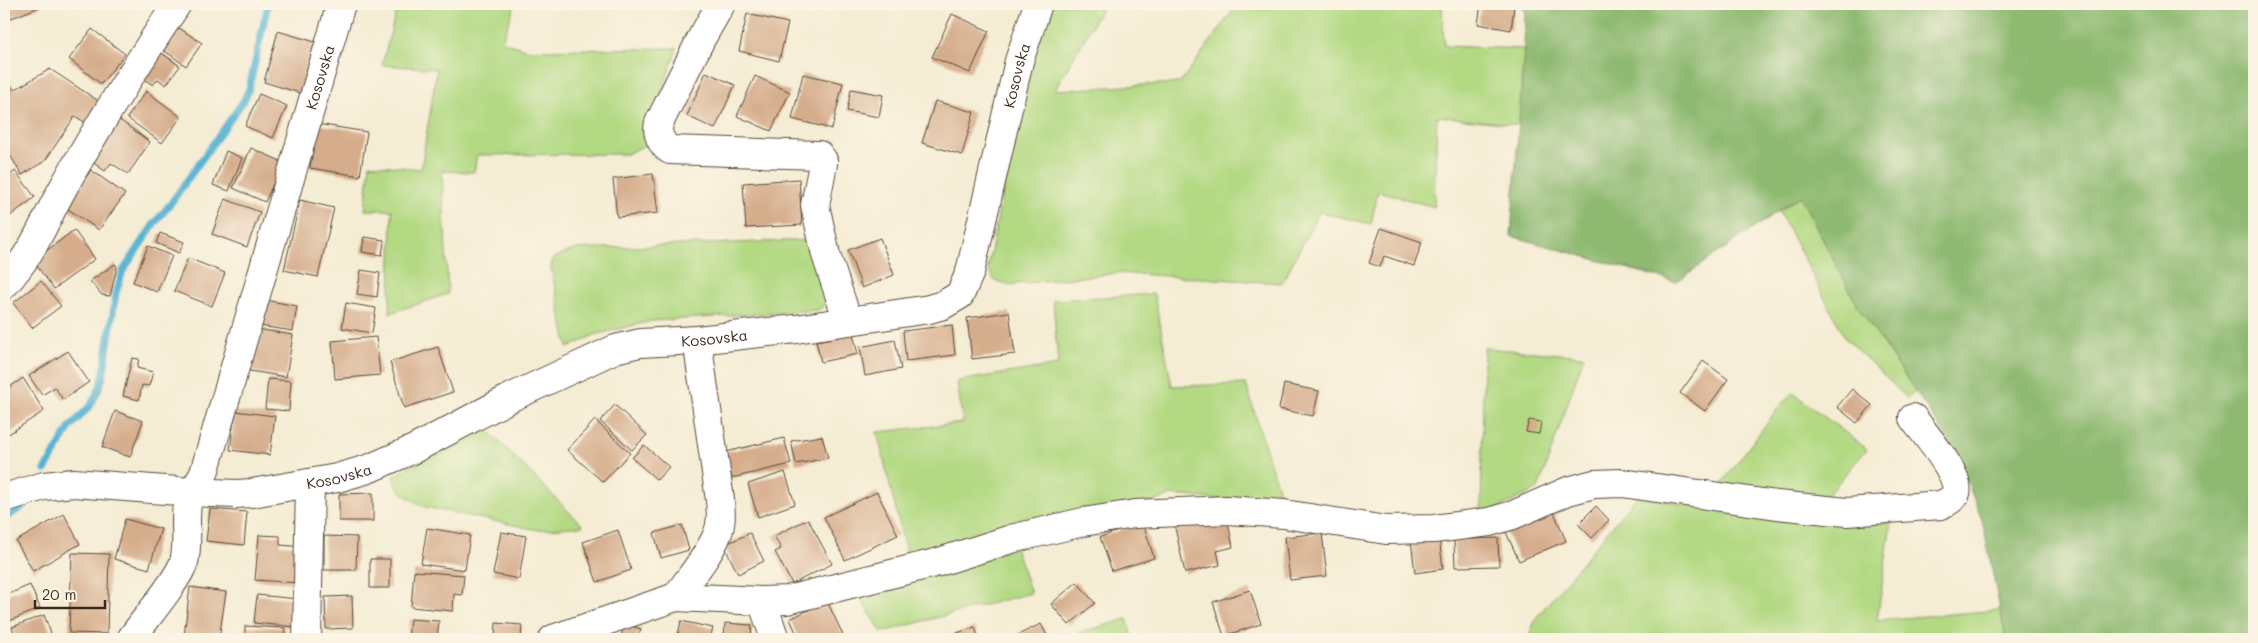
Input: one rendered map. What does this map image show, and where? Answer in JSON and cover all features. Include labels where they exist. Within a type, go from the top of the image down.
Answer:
[{"type":"street","points":[[4,285],[25,261],[62,188],[146,50],[177,4]]},
{"type":"street","name":"Kosovska","points":[[191,492],[204,473],[341,4]]},
{"type":"street","points":[[721,4],[700,39],[659,123],[657,130],[660,139],[665,147],[670,150],[819,155],[823,164],[815,205],[820,233],[848,321]]},
{"type":"street","name":"Kosovska","points":[[4,498],[44,486],[74,483],[191,492],[252,493],[310,483],[368,469],[414,449],[512,397],[615,349],[640,343],[697,340],[796,329],[943,306],[954,301],[964,289],[970,272],[1019,61],[1038,4]]},
{"type":"street","points":[[676,597],[699,566],[718,534],[721,519],[720,500],[697,340]]},
{"type":"street","points":[[553,639],[676,597],[762,602],[815,595],[939,562],[1011,539],[1083,522],[1135,514],[1227,510],[1284,514],[1386,530],[1434,529],[1489,522],[1513,516],[1577,489],[1594,484],[1622,483],[1777,505],[1846,512],[1941,505],[1951,500],[1956,493],[1957,486],[1946,461],[1913,418]]},
{"type":"street","points":[[307,639],[310,483]]},
{"type":"street","points":[[131,639],[177,576],[183,563],[186,552],[187,504],[191,492]]},
{"type":"street","points":[[762,602],[776,639]]},
{"type":"green space","points":[[398,4],[515,4],[502,41],[527,50],[677,48],[660,98],[644,134],[647,144],[627,154],[477,155],[474,172],[442,171],[448,294],[390,313],[392,210],[365,210],[370,164],[421,169],[437,69],[382,65]]},
{"type":"green space","points":[[1050,4],[1104,4],[1055,90],[1180,83],[1238,4],[1442,4],[1444,46],[1524,49],[1519,125],[1437,116],[1434,207],[1378,191],[1371,224],[1319,212],[1282,283],[1118,273],[1007,285],[994,280],[988,268],[1021,93]]},
{"type":"green space","points":[[1522,4],[2254,4],[2254,639],[2006,639],[1982,520],[1954,448],[1859,308],[1800,196],[1676,282],[1511,236],[1524,49],[1525,14]]},
{"type":"green space","points":[[1800,196],[1859,308],[1916,392],[1907,398],[1846,339],[1779,211]]},
{"type":"green space","points":[[811,240],[829,301],[819,310],[651,321],[594,335],[568,348],[551,268],[553,258],[576,249]]},
{"type":"green space","points":[[1154,294],[1172,386],[1246,384],[1283,505],[1171,495],[1163,499],[908,560],[877,432],[963,423],[957,381],[1058,365],[1053,300]]},
{"type":"green space","points":[[1484,348],[1584,356],[1538,489],[1481,516]]},
{"type":"green space","points":[[1793,393],[1867,449],[1826,497],[1720,486],[1780,405]]},
{"type":"green space","points":[[483,425],[583,526],[538,530],[425,507],[403,494],[395,484],[394,476]]},
{"type":"green space","points":[[1637,496],[1778,520],[1891,523],[1877,620],[2000,610],[2006,639],[1527,639],[1537,617]]},
{"type":"green space","points":[[1015,547],[1031,593],[882,632],[857,594]]},
{"type":"green space","points":[[1127,619],[1133,639],[1061,639],[1061,638]]},
{"type":"building","points":[[4,4],[41,4],[42,6],[4,21]]},
{"type":"building","points":[[1481,4],[1514,7],[1511,30],[1478,24]]},
{"type":"building","points":[[747,14],[788,23],[779,61],[739,51]]},
{"type":"building","points":[[952,14],[989,31],[970,73],[932,57]]},
{"type":"building","points":[[173,24],[202,43],[186,66],[158,46]]},
{"type":"building","points":[[92,29],[125,54],[101,84],[69,59]]},
{"type":"building","points":[[278,31],[315,42],[300,93],[264,82]]},
{"type":"building","points":[[159,51],[180,66],[166,85],[158,79],[153,85],[141,77]]},
{"type":"building","points":[[50,69],[100,102],[86,123],[75,116],[45,161],[22,175],[4,145],[4,86],[9,82],[14,90]]},
{"type":"building","points":[[706,72],[735,85],[715,129],[687,116]]},
{"type":"building","points":[[803,74],[843,83],[832,129],[792,119]]},
{"type":"building","points":[[755,76],[790,92],[771,131],[737,116]]},
{"type":"building","points":[[851,89],[883,95],[879,117],[847,111]]},
{"type":"building","points":[[146,91],[181,117],[162,143],[127,118]]},
{"type":"building","points":[[259,94],[287,106],[273,138],[245,126]]},
{"type":"building","points":[[935,101],[974,112],[962,155],[922,143]]},
{"type":"building","points":[[117,118],[150,142],[128,174],[111,163],[105,171],[88,159]]},
{"type":"building","points":[[317,124],[367,132],[360,176],[310,168]]},
{"type":"building","points":[[251,148],[283,162],[265,202],[233,188]]},
{"type":"building","points":[[226,151],[242,158],[229,191],[213,185]]},
{"type":"building","points":[[91,170],[125,194],[99,230],[65,207]]},
{"type":"building","points":[[15,171],[35,197],[10,216],[4,208],[4,180]]},
{"type":"building","points":[[653,174],[658,213],[617,217],[613,179]]},
{"type":"building","points":[[799,179],[802,225],[746,228],[743,183]]},
{"type":"building","points":[[225,199],[260,212],[247,247],[212,234]]},
{"type":"building","points":[[300,200],[334,208],[318,277],[284,270]]},
{"type":"building","points":[[1381,228],[1422,242],[1414,266],[1384,256],[1380,267],[1369,263]]},
{"type":"building","points":[[74,230],[95,259],[54,289],[33,261]]},
{"type":"building","points":[[160,233],[184,242],[179,253],[156,243]]},
{"type":"building","points":[[364,237],[384,240],[382,255],[362,252]]},
{"type":"building","points":[[880,238],[894,275],[862,288],[848,250]]},
{"type":"building","points":[[148,246],[172,256],[157,292],[133,282]]},
{"type":"building","points":[[188,258],[225,273],[212,306],[174,291]]},
{"type":"building","points":[[115,264],[117,267],[110,296],[102,295],[90,281]]},
{"type":"building","points":[[361,270],[380,273],[377,297],[357,294]]},
{"type":"building","points":[[41,281],[61,306],[32,328],[13,303]]},
{"type":"building","points":[[265,300],[297,306],[293,331],[260,326]]},
{"type":"building","points":[[346,303],[376,308],[372,333],[342,328]]},
{"type":"building","points":[[1009,312],[1015,354],[972,359],[967,318]]},
{"type":"building","points":[[952,325],[955,355],[906,361],[903,331]]},
{"type":"building","points":[[251,328],[293,335],[286,377],[244,370]]},
{"type":"building","points":[[853,334],[858,354],[821,362],[816,341]]},
{"type":"building","points":[[376,337],[380,375],[335,379],[332,341]]},
{"type":"building","points":[[895,340],[901,369],[865,376],[860,347]]},
{"type":"building","points":[[438,347],[453,392],[404,408],[390,362]]},
{"type":"building","points":[[68,351],[89,382],[63,400],[55,387],[42,395],[29,376]]},
{"type":"building","points":[[132,358],[139,359],[137,368],[153,372],[149,386],[142,385],[139,400],[123,396]]},
{"type":"building","points":[[1703,361],[1728,379],[1705,411],[1680,393]]},
{"type":"building","points":[[23,378],[44,411],[4,437],[4,391]]},
{"type":"building","points":[[268,379],[291,381],[289,411],[265,409]]},
{"type":"building","points":[[1284,384],[1319,391],[1313,416],[1279,409]]},
{"type":"building","points":[[1852,389],[1872,405],[1857,423],[1837,407]]},
{"type":"building","points":[[615,405],[647,435],[632,450],[600,421]]},
{"type":"building","points":[[115,411],[143,421],[130,457],[102,447]]},
{"type":"building","points":[[235,411],[275,416],[270,455],[230,450]]},
{"type":"building","points":[[595,420],[630,453],[603,482],[567,450]]},
{"type":"building","points":[[1529,420],[1541,422],[1539,434],[1526,432]]},
{"type":"building","points":[[822,436],[828,458],[796,464],[791,441]]},
{"type":"building","points":[[784,438],[791,464],[732,478],[726,452]]},
{"type":"building","points":[[644,445],[669,467],[657,480],[632,458]]},
{"type":"building","points":[[785,472],[795,504],[758,517],[748,484]]},
{"type":"building","points":[[877,492],[898,535],[845,560],[824,517]]},
{"type":"building","points":[[373,493],[373,521],[339,521],[339,494]]},
{"type":"building","points":[[1596,506],[1609,520],[1592,538],[1578,524]]},
{"type":"building","points":[[210,509],[247,512],[244,545],[206,541]]},
{"type":"building","points":[[1553,510],[1566,541],[1519,561],[1505,530]]},
{"type":"building","points":[[64,514],[80,544],[33,571],[16,541]]},
{"type":"building","points":[[1227,518],[1233,547],[1217,551],[1220,565],[1185,573],[1174,523]]},
{"type":"building","points":[[125,519],[161,529],[149,569],[114,559]]},
{"type":"building","points":[[808,519],[832,564],[792,584],[775,552],[781,549],[774,536]]},
{"type":"building","points":[[1143,523],[1154,558],[1112,571],[1100,537]]},
{"type":"building","points":[[682,525],[689,550],[661,558],[654,533]]},
{"type":"building","points":[[427,528],[470,535],[465,570],[421,564]]},
{"type":"building","points":[[618,530],[631,570],[597,582],[583,542]]},
{"type":"building","points":[[501,532],[526,536],[519,579],[493,574]]},
{"type":"building","points":[[750,533],[764,561],[738,574],[724,545]]},
{"type":"building","points":[[1322,533],[1327,576],[1290,580],[1285,537]]},
{"type":"building","points":[[259,535],[280,536],[280,545],[303,547],[300,583],[255,580]]},
{"type":"building","points":[[324,536],[357,537],[356,570],[324,570]]},
{"type":"building","points":[[1439,536],[1443,569],[1415,573],[1411,540]]},
{"type":"building","points":[[1498,538],[1499,566],[1455,567],[1454,540]]},
{"type":"building","points":[[72,553],[109,554],[107,634],[69,633]]},
{"type":"building","points":[[370,559],[390,559],[390,588],[370,588]]},
{"type":"building","points":[[414,571],[464,575],[462,595],[454,594],[453,611],[411,607]]},
{"type":"building","points":[[1077,582],[1095,603],[1069,625],[1051,604]]},
{"type":"building","points":[[30,585],[40,608],[7,622],[4,614],[4,596]]},
{"type":"building","points":[[190,587],[226,592],[219,639],[184,636]]},
{"type":"building","points":[[1250,590],[1261,624],[1224,636],[1213,602]]},
{"type":"building","points":[[257,595],[298,599],[295,627],[254,623]]},
{"type":"building","points":[[352,596],[353,628],[326,629],[325,597]]},
{"type":"building","points":[[827,601],[845,639],[799,639],[790,619]]},
{"type":"building","points":[[44,615],[53,639],[16,639],[12,627]]},
{"type":"building","points":[[410,619],[439,621],[437,639],[408,639]]},
{"type":"building","points":[[681,621],[713,628],[710,639],[677,639]]},
{"type":"building","points":[[496,623],[522,625],[521,639],[495,639]]},
{"type":"building","points":[[725,623],[752,625],[751,639],[724,639]]},
{"type":"building","points":[[625,624],[641,629],[637,639],[620,639]]},
{"type":"building","points":[[1041,624],[1049,639],[1009,639]]},
{"type":"building","points":[[245,626],[285,628],[284,639],[245,639]]},
{"type":"building","points":[[975,627],[979,639],[939,639]]},
{"type":"waterway","points":[[45,470],[70,427],[91,405],[98,391],[103,377],[116,293],[123,271],[154,224],[244,100],[249,89],[268,4]]},
{"type":"waterway","points":[[4,519],[22,507]]}]
